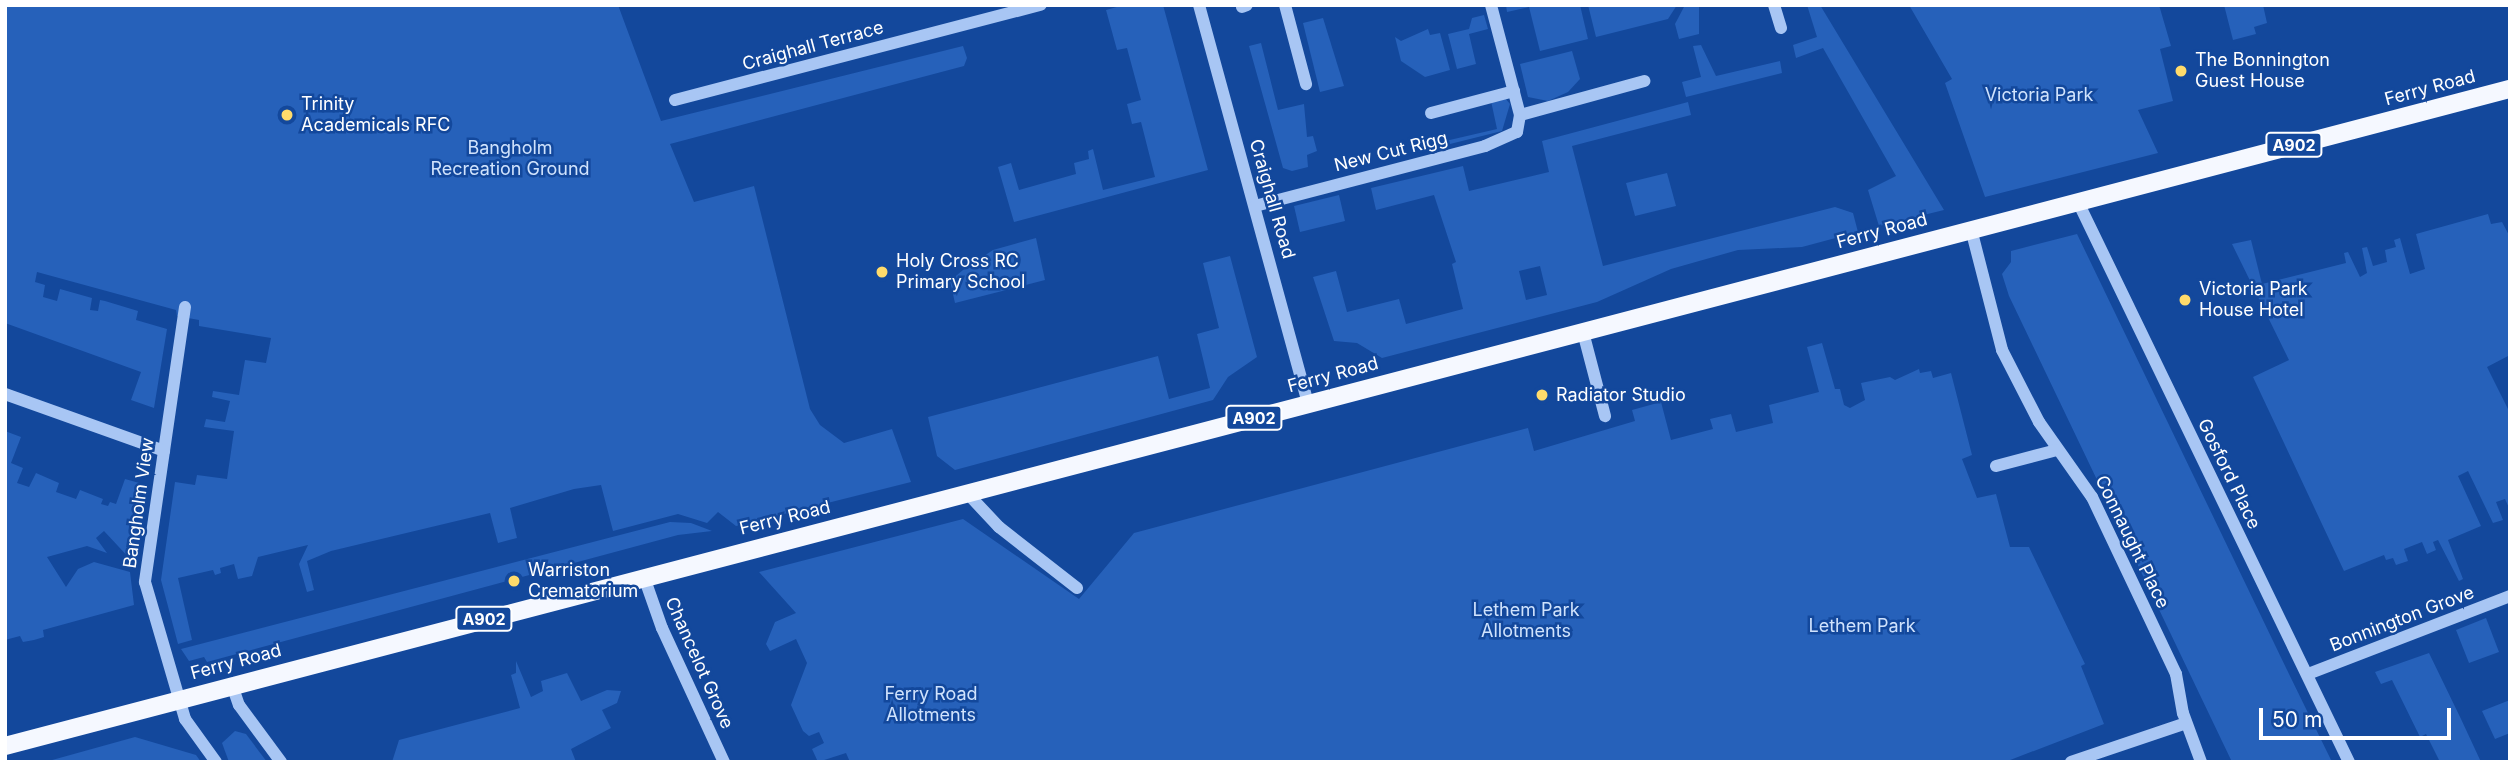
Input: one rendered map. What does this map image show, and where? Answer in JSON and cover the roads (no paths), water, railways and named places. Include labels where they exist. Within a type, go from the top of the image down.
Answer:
[{"type":"main road","name":"Ferry Road","points":[[5,746],[2510,89]]},
{"type":"street","name":"Craighall Terrace","points":[[675,100],[1041,5]]},
{"type":"street","name":"Craighall Road","points":[[1199,5],[1308,404]]},
{"type":"street","points":[[1285,5],[1306,84]]},
{"type":"street","points":[[1491,5],[1520,115],[1644,81]]},
{"type":"street","points":[[1774,5],[1781,28]]},
{"type":"street","name":"New Cut Rigg","points":[[1431,113],[1514,91]]},
{"type":"street","name":"New Cut Rigg","points":[[1255,206],[1499,142],[1517,132],[1520,115]]},
{"type":"street","name":"Gosford Place","points":[[2078,202],[2350,762]]},
{"type":"street","name":"Connaught Place","points":[[1977,228],[2002,350],[2057,450],[2083,480],[2171,662],[2186,723],[2201,762]]},
{"type":"street","name":"Bangholm View","points":[[185,307],[145,582],[177,700],[185,719],[216,762]]},
{"type":"street","points":[[1583,332],[1605,416]]},
{"type":"street","points":[[5,394],[164,451]]},
{"type":"street","points":[[1996,466],[2057,450]]},
{"type":"street","points":[[968,494],[999,527],[1077,588]]},
{"type":"street","name":"Chancelot Grove","points":[[645,577],[662,628],[724,762]]},
{"type":"street","name":"Bonnington Grove","points":[[2308,674],[2510,596]]},
{"type":"street","points":[[232,685],[239,705],[281,762]]},
{"type":"street","points":[[2071,762],[2186,723]]},
{"type":"place","name":"The Bonnington Guest House","points":[[2181,71]]},
{"type":"place","name":"Trinity Academicals RFC","points":[[287,115]]},
{"type":"place","name":"Holy Cross RC Primary School","points":[[882,272]]},
{"type":"place","name":"Victoria Park House Hotel","points":[[2185,300]]},
{"type":"place","name":"Radiator Studio","points":[[1542,395]]},
{"type":"place","name":"Warriston Crematorium","points":[[514,581]]},
{"type":"park label","name":"Victoria Park","points":[[2039,95]]},
{"type":"park label","name":"Bangholm Recreation Ground","points":[[510,159]]},
{"type":"park label","name":"Lethem Park Allotments","points":[[1526,621]]},
{"type":"park label","name":"Lethem Park","points":[[1862,626]]},
{"type":"park label","name":"Ferry Road Allotments","points":[[931,705]]}]
